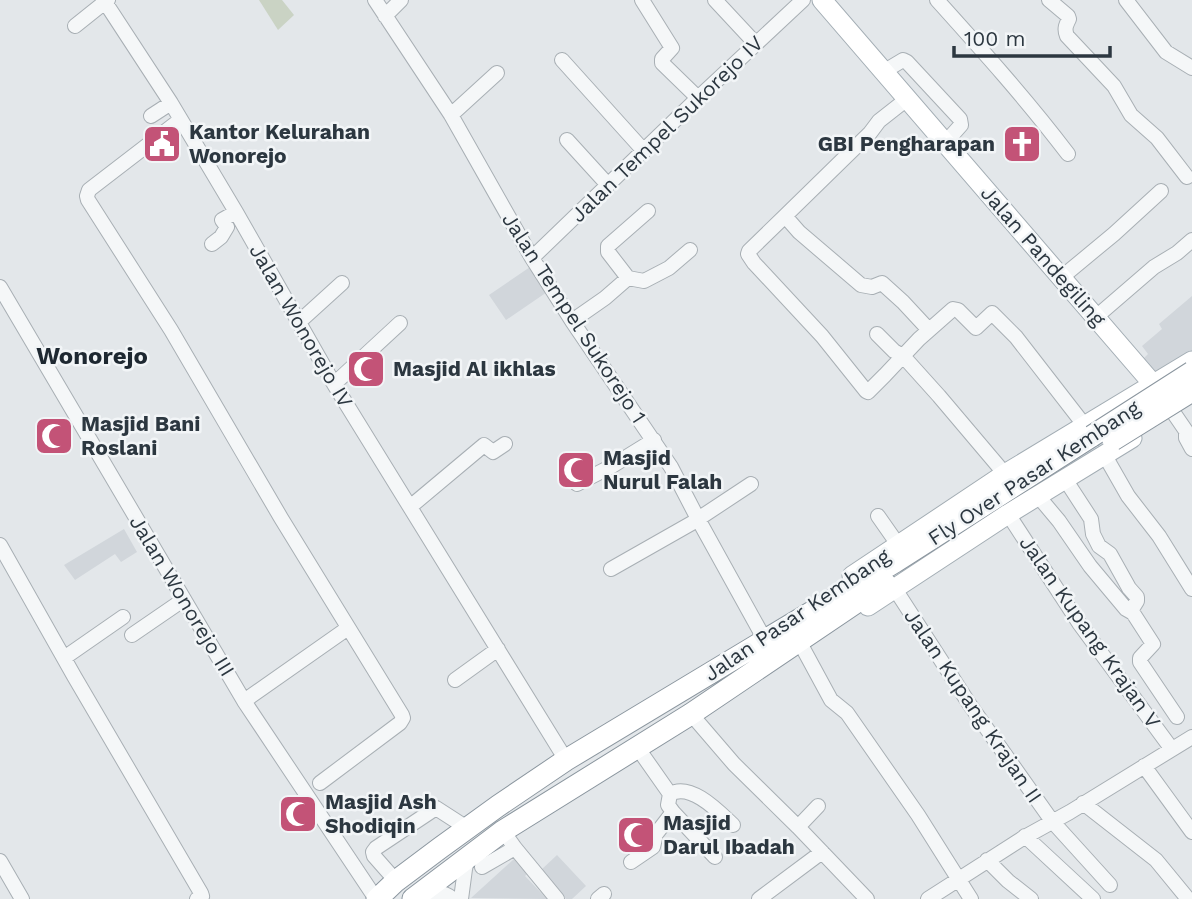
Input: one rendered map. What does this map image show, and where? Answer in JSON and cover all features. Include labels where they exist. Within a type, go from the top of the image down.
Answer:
[{"type":"highway","name":"Fly Over Pasar Kembang","points":[[805,629],[1192,372]]},
{"type":"highway","name":"Fly Over Pasar Kembang","points":[[898,567],[1192,391]]},
{"type":"highway","name":"Jalan Pasar Kembang","points":[[376,899],[467,828],[566,760],[765,640],[805,629]]},
{"type":"highway","name":"Jalan Pasar Kembang","points":[[412,899],[475,862],[637,747],[691,714],[805,629]]},
{"type":"main road","name":"Jalan Pandegiling","points":[[822,0],[1153,384]]},
{"type":"main road","name":"Jalan Pasar Kembang","points":[[898,567],[1005,474],[1192,361]]},
{"type":"main road","name":"Jalan Pasar Kembang","points":[[1153,384],[1170,400],[1192,400]]},
{"type":"main road","name":"Jalan Pasar Kembang","points":[[898,567],[1008,514],[1192,400]]},
{"type":"main road","points":[[1113,409],[1126,420],[1131,438]]},
{"type":"street","name":"Jalan Tempel Sukorejo 1","points":[[375,0],[451,115],[532,258],[671,467],[765,640]]},
{"type":"street","points":[[385,16],[401,0]]},
{"type":"street","points":[[642,0],[671,47],[661,61],[698,98]]},
{"type":"street","points":[[715,0],[756,44]]},
{"type":"street","name":"Jalan Tempel Sukorejo IV","points":[[532,258],[803,0]]},
{"type":"street","points":[[937,0],[1029,104],[1068,153]]},
{"type":"street","points":[[1049,0],[1068,16],[1065,32],[1067,36],[1114,86],[1131,115],[1157,138],[1186,177]]},
{"type":"street","points":[[1126,0],[1166,52],[1192,68]]},
{"type":"street","points":[[75,26],[107,1]]},
{"type":"street","name":"Jalan Wonorejo IV","points":[[107,1],[236,212],[334,384],[566,760]]},
{"type":"street","points":[[562,60],[644,151]]},
{"type":"street","points":[[883,72],[903,60],[907,62],[960,119],[961,125],[945,143]]},
{"type":"street","points":[[451,115],[497,73]]},
{"type":"street","points":[[907,99],[879,121],[748,254],[822,336],[866,391],[886,376],[903,356],[953,309],[958,310],[976,328],[992,313],[1016,337],[1085,426]]},
{"type":"street","points":[[151,116],[171,103]]},
{"type":"street","points":[[180,120],[89,190],[87,196],[171,330],[403,718],[320,783]]},
{"type":"street","points":[[568,140],[607,186]]},
{"type":"street","points":[[1062,277],[1161,191]]},
{"type":"street","points":[[648,211],[608,246],[608,252],[628,278],[644,281],[669,268],[690,250]]},
{"type":"street","points":[[212,244],[225,231],[226,227],[219,217],[236,212]]},
{"type":"street","points":[[789,212],[799,232],[860,285],[873,287],[883,283],[929,330]]},
{"type":"street","points":[[1096,317],[1154,267],[1192,240]]},
{"type":"street","points":[[572,321],[628,278]]},
{"type":"street","points":[[299,322],[342,283]]},
{"type":"street","name":"Jalan Wonorejo III","points":[[2,294],[244,701],[376,899]]},
{"type":"street","points":[[334,384],[400,323]]},
{"type":"street","points":[[877,334],[903,356],[1005,474]]},
{"type":"street","points":[[1173,412],[1186,431],[1186,438],[1192,449]]},
{"type":"street","points":[[577,484],[654,440]]},
{"type":"street","points":[[410,507],[484,445],[493,452],[505,444]]},
{"type":"street","points":[[1104,454],[1128,496],[1159,536],[1192,589]]},
{"type":"street","points":[[1065,479],[1091,519],[1093,534],[1099,546],[1110,554],[1137,597],[1133,613]]},
{"type":"street","points":[[611,569],[698,519],[751,484]]},
{"type":"street","points":[[1038,496],[1090,566],[1126,609],[1133,613],[1153,644],[1140,658],[1140,662],[1177,717]]},
{"type":"street","name":"Jalan Kupang Krajan V","points":[[1008,514],[1079,622],[1171,748]]},
{"type":"street","name":"Jalan Kupang Krajan II","points":[[878,516],[898,567],[970,705],[1052,821],[1110,885]]},
{"type":"street","points":[[0,545],[201,893],[202,896],[197,899]]},
{"type":"street","points":[[132,635],[183,600]]},
{"type":"street","points":[[64,658],[123,617]]},
{"type":"street","points":[[244,701],[348,628]]},
{"type":"street","points":[[805,629],[831,700],[847,713],[918,815],[971,899]]},
{"type":"street","points":[[455,680],[498,649]]},
{"type":"street","points":[[691,714],[734,764],[867,899]]},
{"type":"street","points":[[928,899],[1025,836],[1192,737]]},
{"type":"street","points":[[637,747],[670,794],[668,805],[673,813],[715,857]]},
{"type":"street","points":[[1144,766],[1192,832]]},
{"type":"street","points":[[670,794],[679,791],[704,799],[733,825]]},
{"type":"street","points":[[1083,803],[1156,860],[1190,899]]},
{"type":"street","points":[[798,827],[818,806]]},
{"type":"street","points":[[396,881],[374,856],[376,848],[436,808],[467,828]]},
{"type":"street","points":[[631,862],[653,847],[656,834],[673,813]]},
{"type":"street","points":[[1025,836],[1093,899]]},
{"type":"street","points":[[509,839],[557,899]]},
{"type":"street","points":[[759,899],[822,852]]},
{"type":"street","points":[[987,860],[1031,899]]},
{"type":"street","points":[[0,861],[22,899]]},
{"type":"street","points":[[461,899],[465,869],[475,862]]},
{"type":"street","points":[[425,899],[440,892],[453,899]]},
{"type":"shaded area","points":[[533,265],[550,290],[506,320],[489,295]]},
{"type":"shaded area","points":[[1192,296],[1192,358],[1165,373],[1153,371],[1139,363],[1148,354],[1142,346],[1162,329],[1159,324]]},
{"type":"shaded area","points":[[124,529],[137,552],[121,562],[115,554],[75,580],[64,565]]},
{"type":"shaded area","points":[[525,849],[538,864],[525,876],[547,899],[471,898]]},
{"type":"shaded area","points":[[557,855],[586,886],[572,899],[566,899],[540,871]]},
{"type":"green space","points":[[259,0],[282,0],[294,15],[278,30]]},
{"type":"place","name":"Kantor Kelurahan Wonorejo","points":[[162,144]]},
{"type":"place","name":"GBI Pengharapan","points":[[1022,144]]},
{"type":"place","name":"Masjid Al ikhlas","points":[[366,369]]},
{"type":"place","name":"Masjid Bani Roslani","points":[[54,436]]},
{"type":"place","name":"Masjid Nurul Falah","points":[[576,470]]},
{"type":"place","name":"Masjid Ash Shodiqin","points":[[298,814]]},
{"type":"place","name":"Masjid Darul Ibadah","points":[[636,835]]},
{"type":"district","name":"Wonorejo","points":[[92,356]]}]
